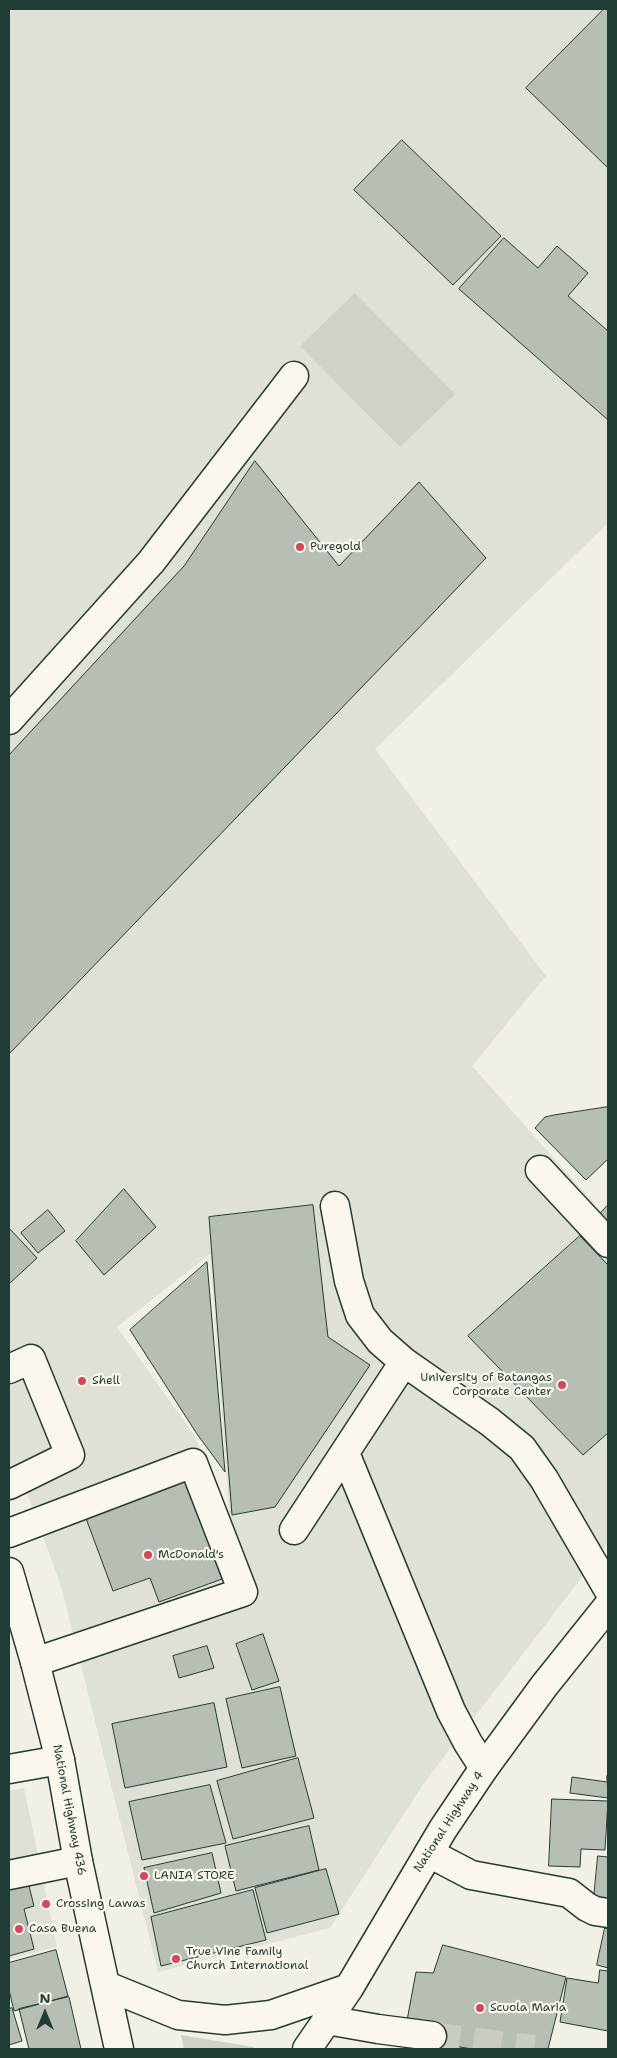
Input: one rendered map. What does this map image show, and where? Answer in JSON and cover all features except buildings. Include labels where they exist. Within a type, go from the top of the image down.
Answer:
[{"type":"main road","points":[[9,720],[151,562],[294,376]]},
{"type":"main road","points":[[540,1170],[608,1243]]},
{"type":"main road","points":[[335,1206],[349,1281],[360,1315],[380,1341],[404,1362],[490,1422],[522,1448],[544,1479],[608,1589]]},
{"type":"main road","points":[[9,1369],[31,1359],[70,1455],[9,1485]]},
{"type":"main road","points":[[294,1530],[404,1362]]},
{"type":"main road","points":[[345,1452],[451,1711],[484,1768]]},
{"type":"main road","points":[[9,1533],[193,1463],[243,1592],[35,1662]]},
{"type":"main road","name":"National Highway 436","points":[[9,1572],[35,1662],[60,1760],[78,1861],[119,2049]]},
{"type":"main road","name":"National Highway 4","points":[[307,2049],[350,1988],[428,1853],[484,1768],[544,1686],[608,1606]]},
{"type":"main road","points":[[9,1769],[60,1760]]},
{"type":"main road","points":[[428,1853],[471,1875],[559,1890],[569,1893],[596,1911],[608,1913]]},
{"type":"main road","points":[[9,1875],[78,1861]]},
{"type":"main road","points":[[106,1986],[178,2015],[225,2020],[271,2016],[350,1988]]},
{"type":"main road","points":[[327,2020],[432,2036]]},
{"type":"shaded area","points":[[9,9],[608,9],[608,523],[375,749],[546,976],[472,1066],[608,1219],[608,1543],[424,1783],[330,1928],[158,1972],[61,1586],[29,1498],[9,1468]],"holes":[[[210,1254],[230,1523],[194,1435],[117,1327]]]},
{"type":"shaded area","points":[[355,293],[455,394],[400,447],[300,346]]},
{"type":"shaded area","points":[[24,1788],[57,1947],[9,1959],[9,1791]]},
{"type":"shaded area","points":[[181,2035],[254,2047],[253,2049],[184,2049]]},
{"type":"tunnel","points":[[432,2036],[534,2049]]},
{"type":"place","name":"Puregold","points":[[300,547]]},
{"type":"place","name":"Shell","points":[[82,1381]]},
{"type":"place","name":"University of Batangas Corporate Center","points":[[562,1385]]},
{"type":"place","name":"McDonald's","points":[[148,1555]]},
{"type":"place","name":"LANIA STORE","points":[[144,1876]]},
{"type":"place","name":"Crossing Lawas","points":[[46,1904]]},
{"type":"place","name":"Casa Buena","points":[[19,1929]]},
{"type":"place","name":"True Vine Family Church International","points":[[176,1959]]},
{"type":"place","name":"Scuola Maria","points":[[480,2008]]}]
